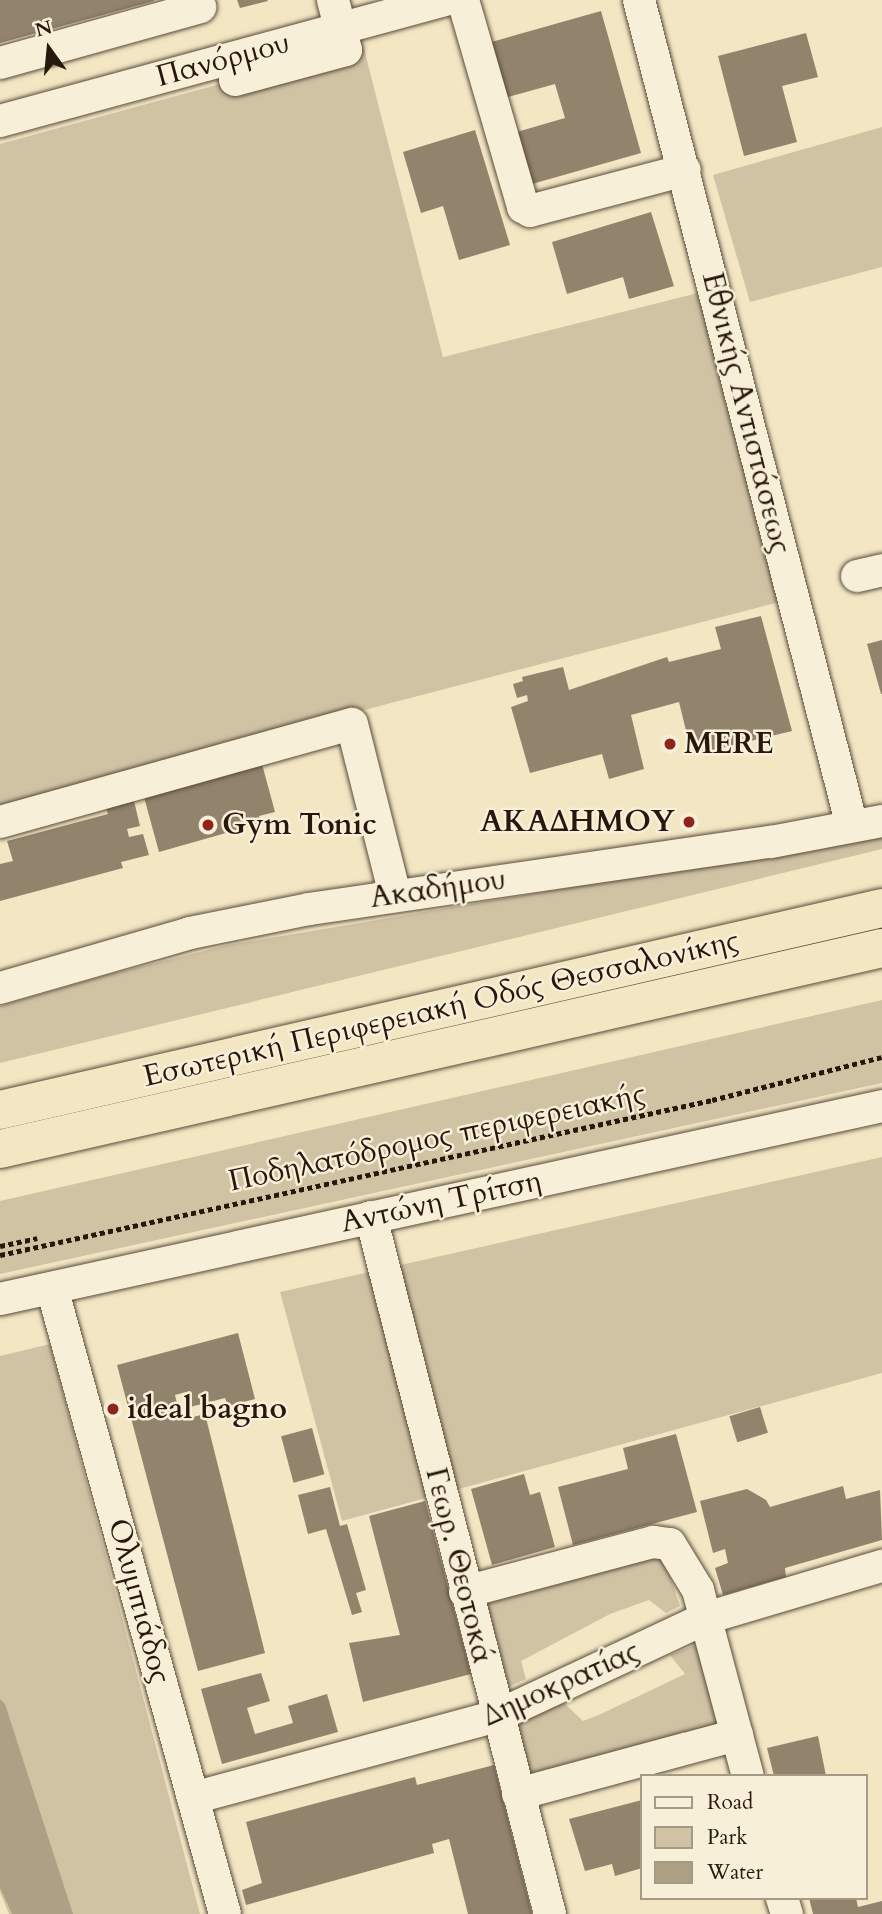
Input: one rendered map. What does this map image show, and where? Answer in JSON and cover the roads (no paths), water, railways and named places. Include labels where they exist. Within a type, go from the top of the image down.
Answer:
[{"type":"highway","name":"Εσωτερική Περιφερειακή Οδός Θεσσαλονίκης","points":[[0,1110],[882,908]]},
{"type":"highway","name":"Εσωτερική Περιφερειακή Οδός Θεσσαλονίκης","points":[[0,1149],[882,948]]},
{"type":"street","name":"Πανόρμου","points":[[0,121],[195,68],[336,14],[446,0]]},
{"type":"street","points":[[463,0],[523,207],[530,211],[685,170]]},
{"type":"street","name":"Εθνικής Αντιστάσεως","points":[[642,1],[852,826]]},
{"type":"street","points":[[0,63],[200,7]]},
{"type":"street","points":[[0,822],[352,724],[395,895]]},
{"type":"street","name":"Ακαδήμου","points":[[0,988],[190,933],[395,895],[882,821]]},
{"type":"street","name":"Αντώνη Τρίτση","points":[[0,1299],[882,1106]]},
{"type":"street","name":"Γεωρ. Θεοτοκά","points":[[371,1217],[497,1716],[551,1914]]},
{"type":"street","name":"Ολυμπιάδος","points":[[52,1288],[225,1914]]},
{"type":"street","points":[[465,1592],[653,1542],[667,1543],[694,1580],[747,1774]]},
{"type":"street","name":"Δημοκρατίας","points":[[193,1798],[497,1716],[706,1618],[882,1566]]},
{"type":"street","points":[[518,1794],[737,1735]]},
{"type":"water","points":[[0,1699],[5,1704],[73,1914],[12,1914],[0,1888]]},
{"type":"place","name":"MERE","points":[[670,744]]},
{"type":"place","name":"ΑΚΑΔΗΜΟΥ","points":[[689,822]]},
{"type":"place","name":"Gym Tonic","points":[[208,825]]},
{"type":"place","name":"ideal bagno","points":[[113,1409]]}]
